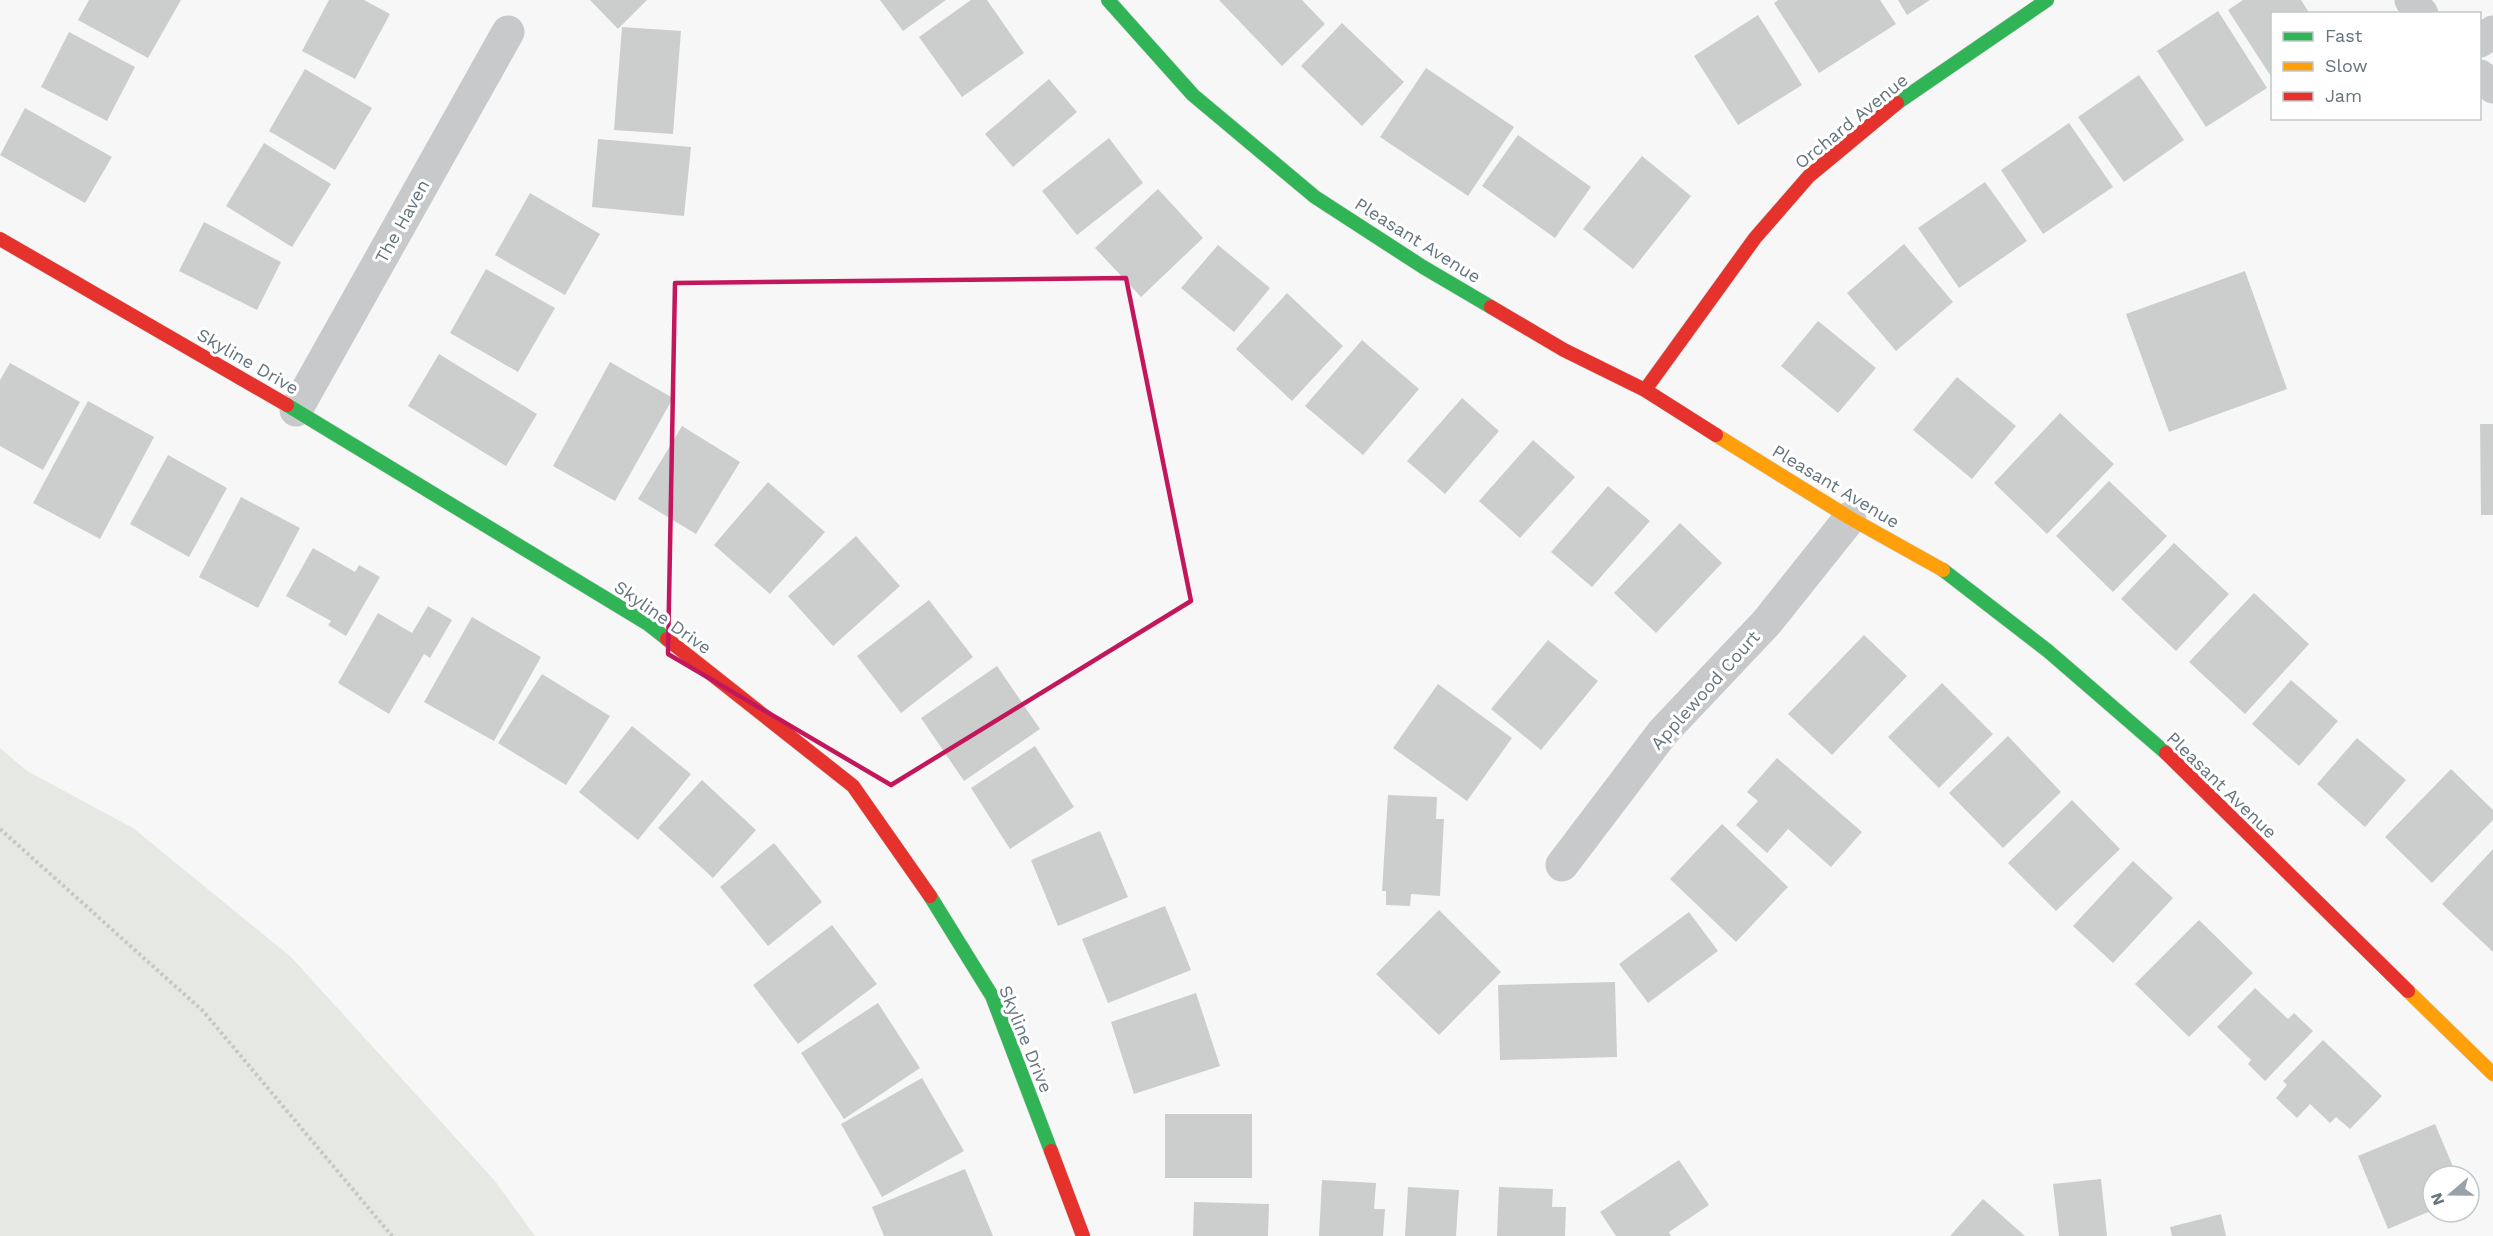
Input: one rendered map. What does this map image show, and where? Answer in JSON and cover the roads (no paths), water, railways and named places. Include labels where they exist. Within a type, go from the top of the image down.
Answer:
[{"type":"street","name":"Pleasant Avenue","points":[[1108,0],[1193,95],[1315,197],[1454,285],[1564,350],[1645,390],[1850,518],[1952,575],[2057,659],[2165,752],[2493,1074]]},
{"type":"street","name":"Orchard Avenue","points":[[1645,390],[1755,238],[1809,176],[1900,100],[2047,0]]},
{"type":"street","points":[[2411,0],[2420,12]]},
{"type":"street","name":"The Haven","points":[[296,410],[508,32]]},
{"type":"street","points":[[2481,77],[2493,87]]},
{"type":"street","name":"Skyline Drive","points":[[0,239],[296,410],[648,624],[854,786],[917,876],[992,996],[1083,1236]]},
{"type":"street","name":"Applewood Court","points":[[1562,865],[1663,732],[1767,622],[1850,518]]}]
